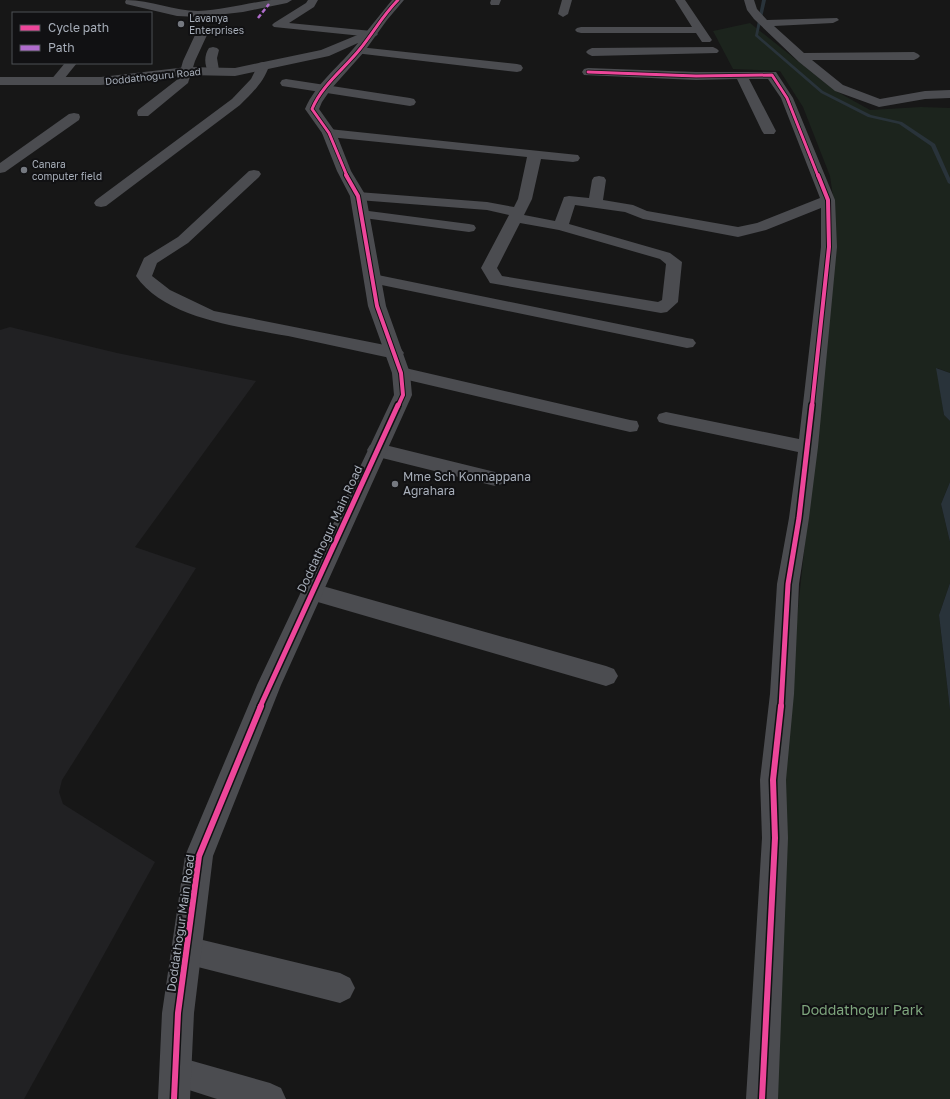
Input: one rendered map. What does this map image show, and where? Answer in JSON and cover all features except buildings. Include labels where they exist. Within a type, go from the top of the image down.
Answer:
[{"type":"street","points":[[130,12],[170,11],[199,14],[236,10],[287,0]]},
{"type":"street","points":[[313,0],[310,5],[278,25],[372,34]]},
{"type":"street","name":"Doddathogur Main Road","points":[[175,1085],[178,1013],[198,856],[270,685],[403,394],[398,363],[377,306],[360,205],[329,134],[312,109],[313,104],[324,89],[359,51],[390,8],[398,0]]},
{"type":"street","points":[[563,14],[567,0]]},
{"type":"street","points":[[680,0],[713,51],[735,75],[769,130]]},
{"type":"street","points":[[749,0],[752,10],[765,23],[839,88],[879,103],[925,95],[950,94]]},
{"type":"street","points":[[130,2],[170,11],[186,2]]},
{"type":"street","points":[[258,18],[269,4]]},
{"type":"street","points":[[228,18],[236,10]]},
{"type":"street","points":[[765,23],[833,20]]},
{"type":"street","points":[[581,30],[700,30]]},
{"type":"street","name":"Doddathoguru Road","points":[[0,81],[101,81],[187,71],[213,70],[235,72],[325,53],[372,34]]},
{"type":"street","points":[[144,114],[184,80],[201,35]]},
{"type":"street","points":[[213,50],[211,58],[213,70]]},
{"type":"street","points":[[359,51],[517,68]]},
{"type":"street","points":[[592,52],[713,51]]},
{"type":"street","points":[[802,57],[914,56]]},
{"type":"street","points":[[56,81],[70,64]]},
{"type":"street","points":[[101,203],[236,102],[252,87],[262,73],[263,66]]},
{"type":"street","points":[[588,72],[696,76],[772,74],[787,98],[828,200],[829,247],[808,447],[799,518],[788,584],[782,694],[773,780],[775,838],[762,1099]]},
{"type":"street","points":[[286,83],[410,102]]},
{"type":"street","points":[[0,169],[74,117]]},
{"type":"street","points":[[329,134],[573,158]]},
{"type":"street","points":[[360,205],[487,206],[517,215],[561,226],[665,256],[674,262],[670,302],[661,308],[496,280],[489,268],[517,215],[525,198],[535,154]]},
{"type":"street","points":[[254,174],[183,240],[150,261],[144,276],[148,283],[185,304],[209,315],[398,363],[630,426]]},
{"type":"street","points":[[595,203],[599,180]]},
{"type":"street","points":[[561,226],[569,200],[628,208],[643,215],[738,232],[760,227],[828,200]]},
{"type":"street","points":[[360,205],[469,228]]},
{"type":"street","points":[[373,279],[687,344]]},
{"type":"street","points":[[666,418],[808,447]]},
{"type":"street","points":[[377,450],[495,479]]},
{"type":"street","points":[[312,592],[606,676]]},
{"type":"street","points":[[186,950],[340,988]]},
{"type":"street","points":[[175,1085],[270,1099]]},
{"type":"shaded area","points":[[10,327],[117,353],[256,381],[135,547],[196,568],[62,780],[59,792],[63,804],[155,862],[24,1099],[0,1099],[0,330]]},
{"type":"shaded area","points":[[936,368],[950,373],[950,421],[944,415]]},
{"type":"shaded area","points":[[950,482],[950,542],[941,504]]},
{"type":"shaded area","points":[[950,583],[950,710],[939,615]]},
{"type":"green space","name":"Doddathogur Park","points":[[750,23],[834,90],[870,110],[921,107],[950,108],[950,373],[937,368],[944,415],[950,421],[950,482],[941,504],[950,542],[950,583],[939,615],[950,710],[950,1099],[770,1099],[791,674],[829,317],[835,210],[830,176],[803,107],[780,71],[733,69],[713,31]]},
{"type":"waterway","points":[[764,0],[756,35],[822,92],[870,116],[900,123],[933,145],[950,183]]},
{"type":"marked path","points":[[258,18],[269,4]]},
{"type":"cycle path","points":[[174,1099],[178,1013],[199,856],[269,685],[403,395],[401,373],[377,306],[358,196],[344,171],[329,133],[312,109],[326,86],[360,49],[383,17],[398,0]]},
{"type":"cycle path","points":[[588,72],[696,76],[772,75],[787,98],[828,200],[829,247],[810,428],[799,518],[788,584],[782,694],[773,780],[775,838],[762,1099]]},
{"type":"place","name":"Lavanya Enterprises","points":[[181,24]]},
{"type":"place","name":"Canara computer field","points":[[24,170]]},
{"type":"place","name":"Mme Sch Konnappana Agrahara","points":[[395,484]]}]
